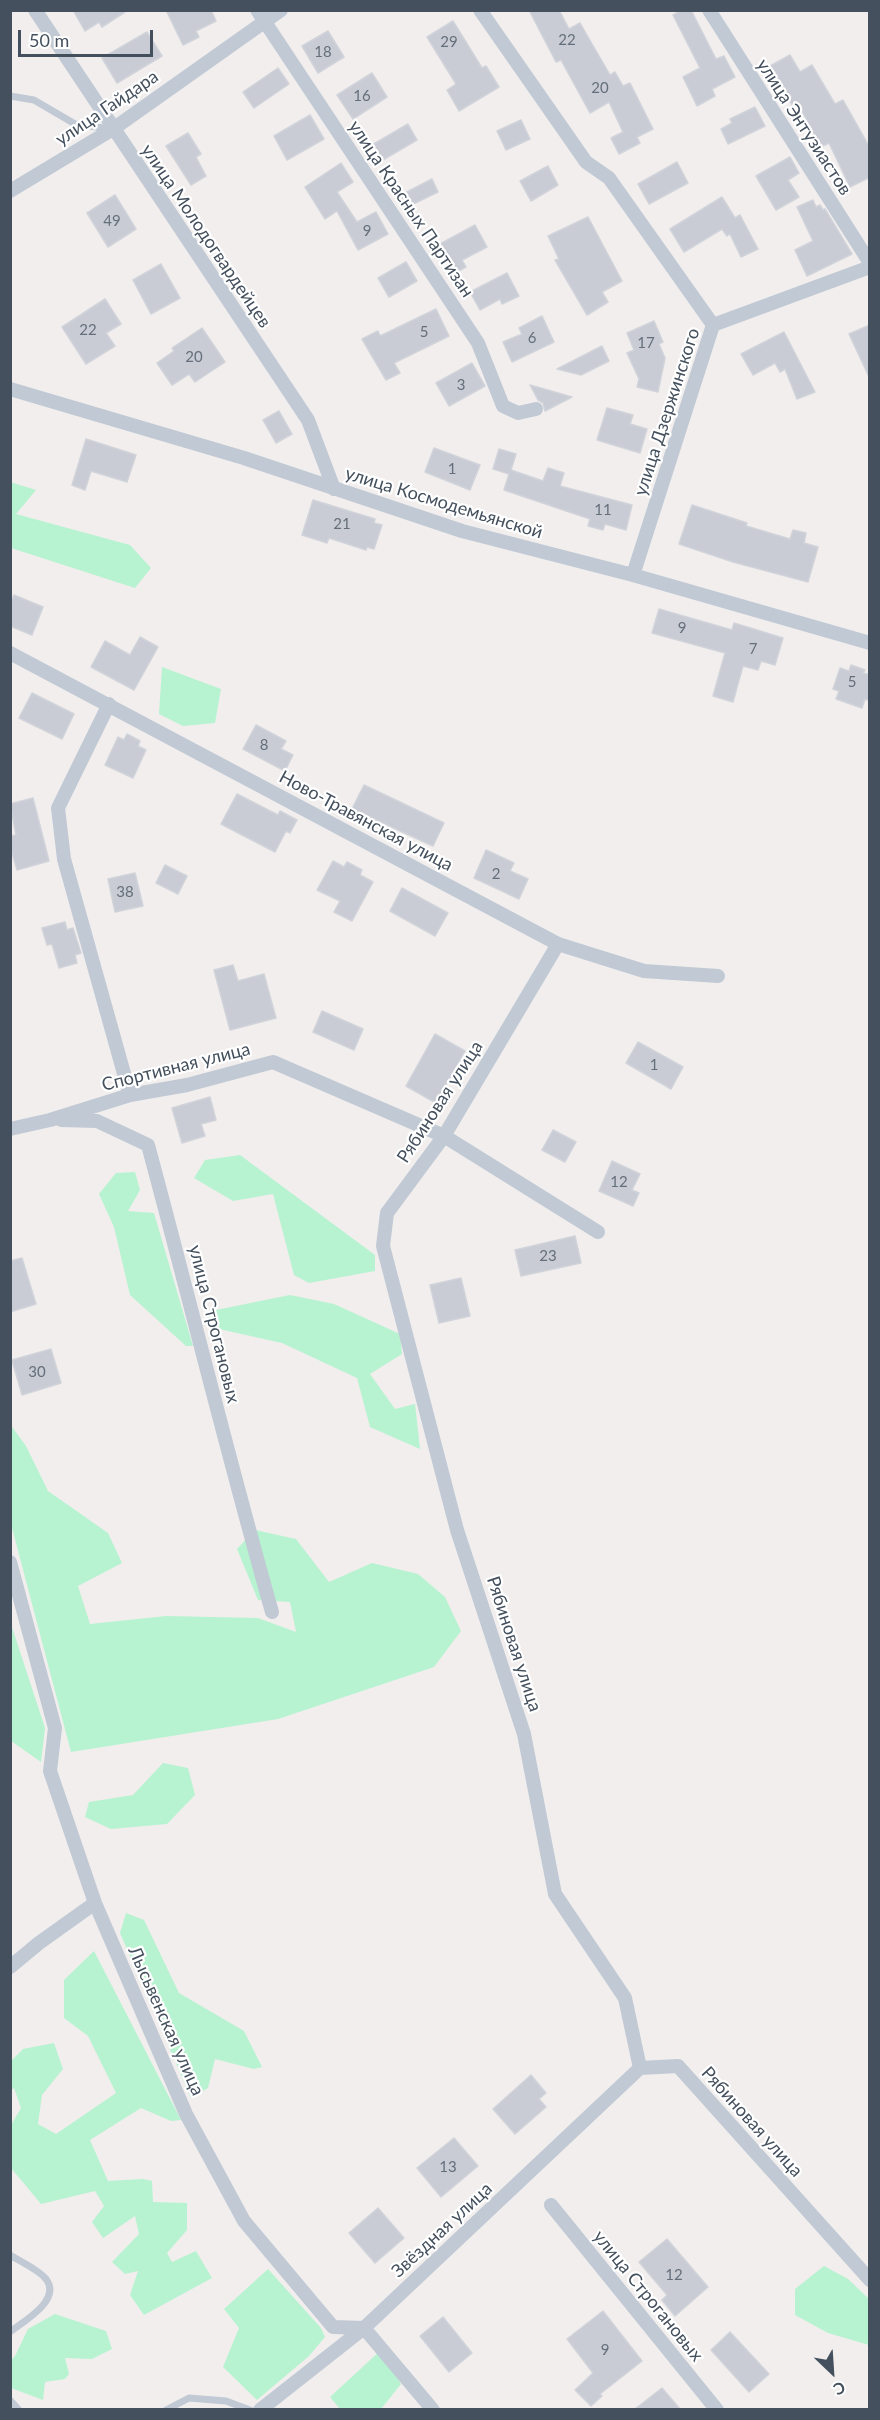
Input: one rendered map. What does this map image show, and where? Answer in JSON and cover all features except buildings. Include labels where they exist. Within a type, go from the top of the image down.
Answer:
[{"type":"street","name":"улица Молодогвардейцев","points":[[35,10],[112,129],[308,420],[334,489]]},
{"type":"street","name":"улица Гайдара","points":[[10,191],[112,129],[260,16],[281,10]]},
{"type":"street","name":"улица Дзержинского","points":[[480,10],[586,162],[609,178],[713,325],[633,575]]},
{"type":"street","name":"улица Энтузиастов","points":[[709,10],[870,265]]},
{"type":"street","name":"улица Красных Партизан","points":[[260,16],[478,343],[503,406],[518,413],[536,409]]},
{"type":"street","points":[[713,325],[870,265]]},
{"type":"street","name":"улица Космодемьянской","points":[[10,389],[244,458],[462,531],[633,575],[870,643]]},
{"type":"street","name":"Ново-Травянская улица","points":[[10,652],[558,944],[644,971],[718,976]]},
{"type":"street","points":[[109,704],[58,808],[64,859],[129,1095]]},
{"type":"street","name":"Рябиновая улица","points":[[558,944],[444,1136],[387,1213],[383,1246],[458,1530],[524,1734],[555,1894],[625,1998],[640,2068],[678,2067],[870,2280]]},
{"type":"street","name":"Спортивная улица","points":[[10,1129],[50,1120],[129,1095],[187,1085],[273,1062],[444,1136],[598,1232]]},
{"type":"street","name":"улица Строгановых","points":[[50,1120],[97,1121],[148,1146],[202,1344],[232,1470],[272,1612]]},
{"type":"street","name":"Лысьвенская улица","points":[[10,1562],[55,1728],[50,1771],[95,1903],[186,2114],[244,2221],[333,2327],[364,2328]]},
{"type":"street","points":[[10,1967],[95,1903]]},
{"type":"street","name":"Звёздная улица","points":[[260,2409],[364,2328],[640,2068]]},
{"type":"street","name":"улица Строгановых","points":[[551,2205],[717,2409]]},
{"type":"street","points":[[364,2328],[434,2409]]},
{"type":"lane","points":[[10,96],[34,100],[75,124],[112,129]]},
{"type":"lane","points":[[10,2255],[45,2279],[50,2290],[45,2304],[10,2332]]},
{"type":"lane","points":[[166,2409],[189,2398],[226,2401],[250,2409]]},
{"type":"lane","points":[[10,2400],[18,2409]]},
{"type":"green space","points":[[10,482],[36,490],[16,514],[130,545],[151,568],[135,588],[11,548]]},
{"type":"green space","points":[[162,667],[221,689],[215,723],[183,726],[159,714]]},
{"type":"green space","points":[[240,1155],[375,1255],[375,1271],[309,1283],[294,1275],[273,1194],[233,1201],[194,1178],[205,1160]]},
{"type":"green space","points":[[135,1172],[140,1190],[128,1211],[154,1213],[193,1346],[186,1346],[130,1295],[114,1227],[99,1194],[116,1173]]},
{"type":"green space","points":[[290,1295],[334,1304],[400,1334],[402,1354],[370,1374],[395,1409],[415,1404],[420,1449],[370,1427],[357,1378],[282,1343],[210,1327],[206,1312]]},
{"type":"green space","points":[[10,1424],[26,1446],[48,1491],[108,1533],[122,1563],[78,1586],[90,1624],[166,1616],[258,1618],[296,1632],[290,1602],[258,1600],[237,1549],[255,1530],[296,1539],[329,1582],[372,1563],[418,1574],[445,1597],[461,1631],[434,1667],[278,1719],[71,1752],[11,1524]]},
{"type":"green space","points":[[10,1621],[45,1728],[41,1762],[11,1741]]},
{"type":"green space","points":[[163,1763],[188,1768],[195,1795],[167,1824],[111,1829],[85,1817],[89,1802],[133,1795]]},
{"type":"green space","points":[[126,1913],[144,1920],[179,1993],[244,2031],[262,2067],[254,2069],[215,2059],[208,2088],[191,2098],[120,1933]]},
{"type":"green space","points":[[94,1951],[181,2120],[171,2121],[141,2108],[90,2140],[108,2181],[143,2179],[152,2181],[153,2202],[187,2203],[187,2230],[167,2253],[172,2262],[196,2251],[212,2278],[144,2315],[130,2295],[138,2271],[125,2274],[112,2262],[139,2234],[135,2216],[103,2238],[92,2222],[104,2206],[95,2191],[41,2204],[11,2168],[11,2125],[21,2108],[14,2088],[11,2090],[11,2061],[23,2049],[54,2043],[63,2069],[42,2095],[38,2124],[56,2134],[116,2093],[88,2036],[64,2018],[64,1980]]},
{"type":"green space","points":[[824,2266],[848,2279],[869,2299],[869,2345],[828,2333],[795,2315],[795,2289]]},
{"type":"green space","points":[[268,2269],[321,2328],[325,2337],[309,2356],[257,2400],[223,2367],[239,2328],[224,2309]]},
{"type":"green space","points":[[55,2314],[106,2331],[112,2349],[92,2359],[65,2358],[69,2374],[65,2379],[45,2382],[43,2400],[11,2388],[11,2360],[28,2329]]},
{"type":"green space","points":[[381,2350],[401,2384],[381,2409],[340,2409],[330,2397]]}]
